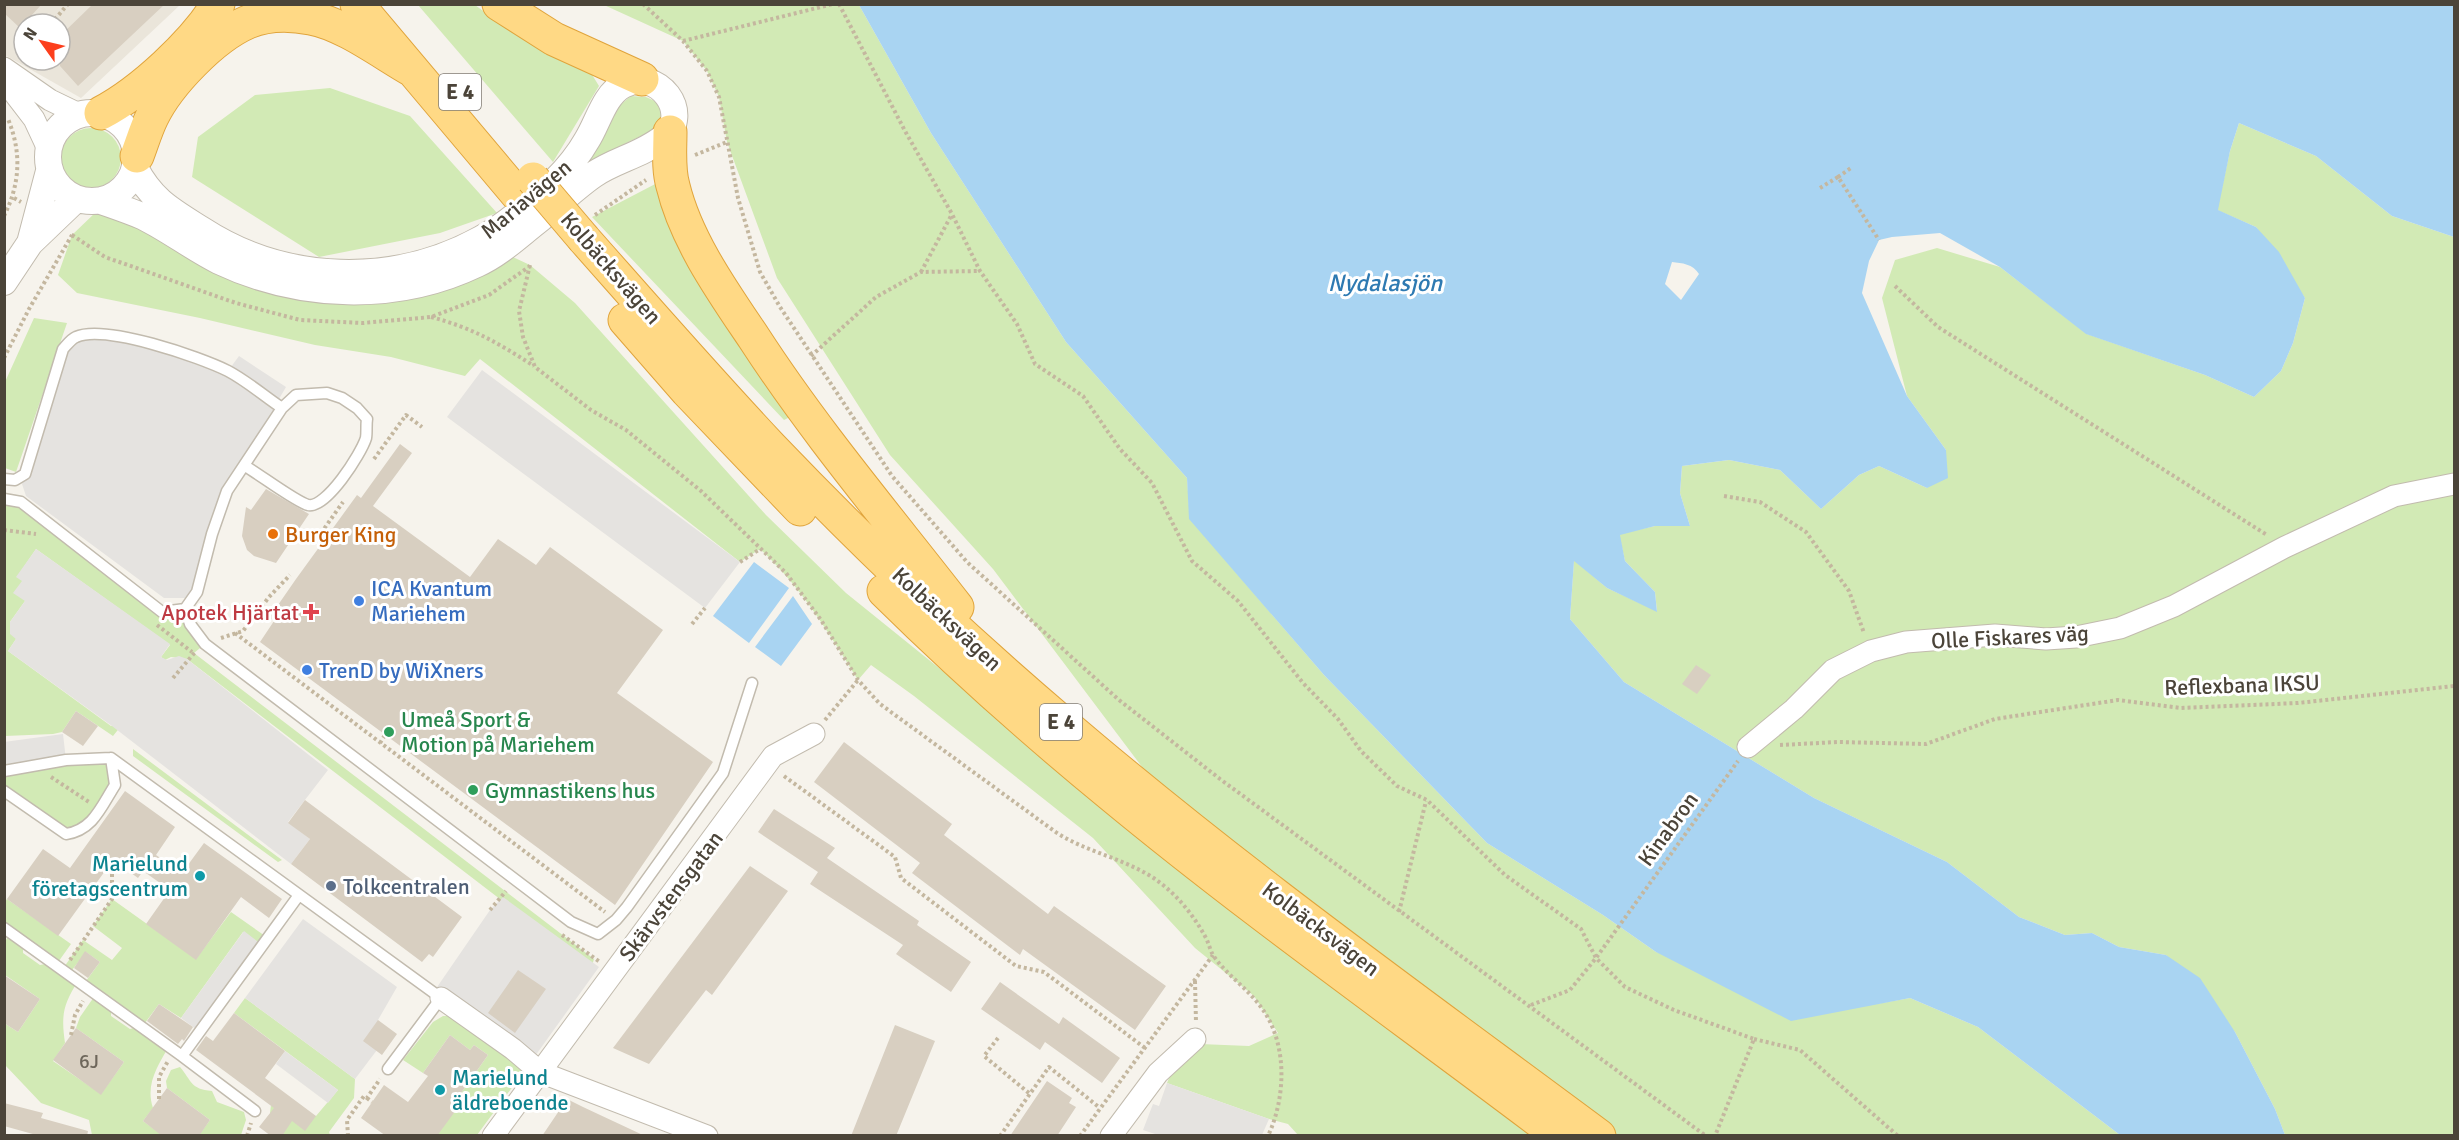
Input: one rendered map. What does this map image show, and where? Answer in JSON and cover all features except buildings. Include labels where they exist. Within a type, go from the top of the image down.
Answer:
[{"type":"highway","points":[[90,114],[114,106],[169,62],[205,25],[218,4]]},
{"type":"highway","name":"Kolbäcksvägen","points":[[357,4],[412,70],[525,186]]},
{"type":"highway","name":"Kolbäcksvägen","points":[[387,4],[525,186],[576,247],[687,391],[758,466],[893,600],[1040,735],[1112,796],[1264,915],[1559,1136]]},
{"type":"highway","points":[[499,4],[554,39],[642,79]]},
{"type":"highway","points":[[136,162],[152,117],[167,93],[209,49],[248,22],[270,16],[290,15],[313,18],[339,28],[412,70]]},
{"type":"highway","points":[[670,132],[670,165],[673,186],[684,218],[721,291],[767,360],[957,608],[995,663]]},
{"type":"highway","name":"Kolbäcksvägen","points":[[576,247],[908,584],[1125,776],[1222,854],[1599,1136]]},
{"type":"street","points":[[4,68],[50,100],[122,124],[130,133],[136,162],[132,177],[119,193],[88,200],[51,222],[30,243],[4,282]]},
{"type":"street","points":[[642,79],[656,84],[671,100],[675,116],[670,132]]},
{"type":"street","name":"Mariavägen","points":[[136,162],[148,191],[173,212],[214,238],[254,257],[290,267],[327,273],[393,269],[435,259],[481,239],[506,223],[554,182],[575,159],[615,90],[642,79]]},
{"type":"street","points":[[4,80],[34,118],[55,183],[64,192],[88,200]]},
{"type":"street","points":[[30,243],[59,127],[90,114]]},
{"type":"street","name":"Mariavägen","points":[[88,200],[142,216],[217,260],[266,279],[323,290],[350,292],[392,289],[418,285],[477,264],[500,251],[595,174],[647,148],[670,132]]},
{"type":"street","name":"Olle Fiskares väg","points":[[1748,747],[1794,708],[1833,669],[1871,651],[1906,642],[1995,635],[2046,639],[2076,637],[2120,628],[2174,606],[2285,547],[2394,496],[2454,484]]},
{"type":"street","name":"Skärvstensgatan","points":[[493,1136],[773,756],[814,734]]},
{"type":"street","points":[[441,998],[513,1049],[540,1072],[707,1136]]},
{"type":"street","points":[[1115,1130],[1158,1073],[1195,1039]]},
{"type":"lane","points":[[245,466],[300,502],[310,506],[319,505],[356,458],[366,438],[367,419],[357,408],[342,398],[327,393],[296,395],[282,408],[227,491],[212,534],[197,592],[185,609],[162,612],[21,502],[10,479],[25,474],[63,350],[75,337],[92,334],[132,338],[165,347],[229,371],[282,408]]},
{"type":"lane","points":[[4,499],[21,502]]},
{"type":"lane","points":[[185,609],[190,624],[205,644],[572,922],[598,934],[616,920],[723,773],[752,683]]},
{"type":"lane","points":[[4,791],[66,834],[79,832],[88,826],[115,785],[111,758]]},
{"type":"lane","points":[[4,771],[66,760],[111,758],[441,998],[388,1069]]},
{"type":"lane","points":[[178,1053],[299,895]]},
{"type":"lane","points":[[4,928],[255,1111]]},
{"type":"path","points":[[643,4],[683,41],[707,71],[718,97],[738,198],[760,272],[812,356],[892,476],[966,562],[1119,700],[1399,912],[1531,1005],[1706,1136]]},
{"type":"path","points":[[683,41],[833,4]]},
{"type":"path","points":[[839,4],[905,131],[952,214],[980,271],[1017,324],[1035,364],[1083,396],[1120,449],[1152,483],[1192,561],[1238,601],[1303,683],[1338,719],[1360,751],[1396,786],[1427,800],[1505,875],[1581,929],[1596,958],[1625,987],[1674,1010],[1754,1039],[1800,1050],[1898,1136]]},
{"type":"path","points":[[4,116],[9,120],[15,141],[19,169],[14,198],[4,216]]},
{"type":"path","points":[[1820,188],[1851,168]]},
{"type":"path","points":[[1838,177],[1879,240]]},
{"type":"path","points":[[921,272],[952,214]]},
{"type":"path","points":[[4,358],[35,298],[72,235],[51,222]]},
{"type":"path","points":[[530,266],[519,311],[523,337],[535,367]]},
{"type":"path","points":[[812,356],[876,297],[921,272],[980,271]]},
{"type":"path","points":[[1895,286],[1938,327],[2285,547]]},
{"type":"path","points":[[431,317],[459,324],[485,335],[535,367],[591,410],[626,430],[701,490],[786,573],[820,620],[858,680],[880,704],[1068,840],[1133,867],[1160,884],[1185,907],[1206,939],[1213,955],[1257,1002],[1271,1026],[1279,1053],[1282,1089],[1268,1136]]},
{"type":"path","points":[[406,415],[422,427]]},
{"type":"path","points":[[1724,496],[1760,502],[1806,531],[1849,591],[1871,651]]},
{"type":"path","points":[[740,562],[760,549]]},
{"type":"path","points":[[172,678],[205,644],[243,631],[269,597],[290,575]]},
{"type":"path","points":[[692,624],[705,608]]},
{"type":"path","points":[[235,633],[616,920]]},
{"type":"path","name":"Reflexbana IKSU","points":[[1748,747],[1838,742],[1926,744],[1995,718],[2118,700],[2193,708],[2298,703],[2454,686]]},
{"type":"path","points":[[380,743],[385,735]]},
{"type":"path","name":"Kinabron","points":[[1531,1005],[1570,990],[1616,931],[1748,747]]},
{"type":"path","points":[[35,766],[100,809]]},
{"type":"path","points":[[784,776],[895,857],[901,878],[1016,966],[1044,972],[1145,1048]]},
{"type":"path","points":[[1399,912],[1427,800]]},
{"type":"path","points":[[62,970],[112,899],[112,872]]},
{"type":"path","points":[[490,910],[506,891]]},
{"type":"path","points":[[1080,1136],[1213,955]]},
{"type":"path","points":[[1194,981],[1195,1039]]},
{"type":"path","points":[[71,1035],[75,1014],[90,990]]},
{"type":"path","points":[[998,1038],[984,1056],[1030,1094]]},
{"type":"path","points":[[1715,1136],[1754,1039]]},
{"type":"path","points":[[159,1099],[159,1077],[178,1053]]},
{"type":"path","points":[[1000,1136],[1049,1067],[1100,1108],[1115,1130]]},
{"type":"path","points":[[367,1098],[388,1069]]},
{"type":"path","points":[[348,1136],[346,1120],[364,1096],[372,1102]]},
{"type":"shaded area","points":[[5,5],[180,5],[81,98],[35,72],[72,72],[72,12],[12,12],[12,59],[5,55]]},
{"type":"shaded area","points":[[75,337],[132,338],[228,371],[239,356],[286,387],[276,404],[282,408],[227,491],[200,582],[185,598],[164,598],[26,496],[22,484],[57,372]]},
{"type":"shaded area","points":[[482,370],[740,562],[705,608],[447,417]]},
{"type":"shaded area","points":[[36,549],[170,644],[161,657],[167,660],[179,656],[187,659],[328,770],[288,822],[310,839],[291,864],[112,726],[8,651],[16,639],[10,634],[10,622],[25,601],[13,593],[22,581],[16,577]]},
{"type":"shaded area","points":[[63,734],[66,760],[5,768],[4,742]]},
{"type":"shaded area","points":[[503,897],[599,967],[525,1070],[449,1016],[441,998],[433,993],[490,910]]},
{"type":"shaded area","points":[[303,919],[397,987],[378,1020],[377,1050],[355,1079],[245,998]]},
{"type":"shaded area","points":[[244,931],[262,945],[200,1032],[181,1018]]},
{"type":"shaded area","points":[[285,1051],[338,1090],[328,1103],[276,1064]]},
{"type":"shaded area","points":[[1167,1083],[1269,1119],[1262,1135],[1158,1135],[1143,1130],[1153,1104],[1159,1106]]},
{"type":"green space","points":[[418,5],[475,5],[490,16],[591,73],[599,86],[553,162]]},
{"type":"green space","points":[[604,5],[859,5],[931,133],[1066,342],[1187,478],[1190,519],[1324,675],[1487,843],[1603,915],[1656,952],[1876,1004],[1910,998],[1978,1027],[2120,1135],[1298,1135],[1288,1124],[1167,1083],[1175,1064],[1200,1044],[1249,1046],[1278,1033],[1254,996],[1195,948],[1093,838],[914,696],[871,665],[858,680],[802,595],[760,549],[740,562],[480,359],[465,376],[391,357],[315,345],[200,318],[77,293],[58,275],[72,235],[96,212],[122,208],[250,274],[500,251],[530,265],[575,303],[766,515],[846,593],[1177,860],[1194,836],[993,569],[890,455],[777,278],[727,142],[719,97],[707,71],[683,41]]},
{"type":"green space","points":[[330,88],[410,116],[497,213],[440,233],[319,257],[192,177],[198,137],[255,95]]},
{"type":"green space","points":[[631,96],[646,97],[659,103],[662,115],[656,129],[626,143],[583,170],[600,144],[620,105]]},
{"type":"green space","points":[[2239,123],[2316,156],[2392,216],[2454,237],[2454,1135],[2285,1135],[2275,1109],[2235,1032],[2166,955],[2119,947],[2092,933],[2065,935],[2019,917],[1947,862],[1814,798],[1624,682],[1570,619],[1574,560],[1607,588],[1657,611],[1655,592],[1625,561],[1619,534],[1655,526],[1690,526],[1680,493],[1682,466],[1729,460],[1780,470],[1821,509],[1859,475],[1879,466],[1927,488],[1946,450],[1907,396],[1882,298],[1895,260],[1937,248],[2000,267],[2087,334],[2205,375],[2254,397],[2281,371],[2293,343],[2305,298],[2256,227],[2217,210],[2230,151]]},
{"type":"green space","points":[[91,128],[112,137],[121,158],[112,179],[91,188],[70,179],[61,158],[70,137]]},
{"type":"green space","points":[[659,182],[794,415],[784,420],[592,217]]},
{"type":"green space","points":[[34,318],[67,323],[16,472],[5,468],[5,382]]},
{"type":"green space","points":[[4,499],[21,502],[162,612],[185,609],[205,644],[194,653],[594,959],[591,969],[187,659],[171,657],[165,660],[161,657],[170,645],[36,549],[17,577],[22,580],[25,601],[10,622],[16,639],[8,651],[111,726],[125,721],[113,736],[76,711],[62,732],[5,736]]},
{"type":"green space","points":[[133,749],[282,860],[278,862],[133,756]]},
{"type":"green space","points":[[111,758],[115,785],[88,826],[66,834],[5,791],[5,771]]},
{"type":"green space","points":[[7,899],[71,944],[56,965],[62,970],[83,940],[112,960],[122,948],[93,926],[112,899],[196,959],[231,912],[268,938],[262,945],[243,932],[181,1018],[159,1004],[142,1027],[169,1046],[152,1083],[153,1108],[143,1121],[162,1135],[92,1135],[89,1120],[41,1103],[5,1065],[4,1023],[18,1032],[40,999],[5,975],[5,942],[10,932],[23,942],[23,953],[40,965],[51,963],[5,928]],"holes":[[[86,952],[100,962],[83,985],[96,994],[80,1017],[76,1028],[124,1062],[101,1094],[53,1061],[65,1043],[64,1011],[78,981],[69,974]],[[111,1004],[140,1026],[130,1029],[111,1016]]]},
{"type":"green space","points":[[245,998],[355,1079],[354,1098],[329,1132],[330,1135],[282,1135],[270,1113],[271,1105],[316,1116],[338,1090],[234,1013]]},
{"type":"green space","points":[[443,1016],[449,1016],[525,1070],[477,1135],[430,1135],[458,1106],[454,1103],[488,1055],[474,1045],[470,1050],[450,1035],[423,1073],[403,1060],[433,1022]]},
{"type":"green space","points":[[180,1067],[195,1086],[212,1091],[217,1102],[244,1112],[246,1120],[241,1135],[199,1135],[210,1120],[167,1088],[166,1081],[171,1070]]},
{"type":"water","name":"Nydalasjön","points":[[859,5],[2454,5],[2454,237],[2392,216],[2316,156],[2239,123],[2230,151],[2218,210],[2256,227],[2279,252],[2305,298],[2293,343],[2281,371],[2254,397],[2205,375],[2086,334],[2000,267],[1940,233],[1879,240],[1869,261],[1862,293],[1907,396],[1946,450],[1948,478],[1927,488],[1879,466],[1859,475],[1821,509],[1780,470],[1729,460],[1682,466],[1680,493],[1690,526],[1655,526],[1620,535],[1625,561],[1655,592],[1657,612],[1607,588],[1574,561],[1570,619],[1624,682],[1814,798],[1947,862],[2019,917],[2065,935],[2092,933],[2119,947],[2166,955],[2200,978],[2235,1032],[2275,1109],[2285,1135],[2120,1135],[1978,1027],[1910,998],[1791,1021],[1656,952],[1603,915],[1487,843],[1324,675],[1189,519],[1187,478],[1066,342],[931,133]],"holes":[[[1672,262],[1690,266],[1699,274],[1681,300],[1665,284]]]},
{"type":"water","points":[[754,562],[789,588],[749,643],[713,616]]},
{"type":"water","points":[[793,596],[812,624],[781,666],[755,647]]},
{"type":"place","name":"Burger King","points":[[273,534]]},
{"type":"place","name":"ICA Kvantum Mariehem","points":[[359,601]]},
{"type":"place","name":"Apotek Hjärtat","points":[[311,612]]},
{"type":"place","name":"TrenD by WiXners","points":[[307,670]]},
{"type":"place","name":"Umeå Sport & Motion på Mariehem","points":[[389,732]]},
{"type":"place","name":"Gymnastikens hus","points":[[473,790]]},
{"type":"place","name":"Marielund företagscentrum","points":[[200,876]]},
{"type":"place","name":"Tolkcentralen","points":[[331,886]]},
{"type":"place","name":"Marielund äldreboende","points":[[440,1090]]}]
